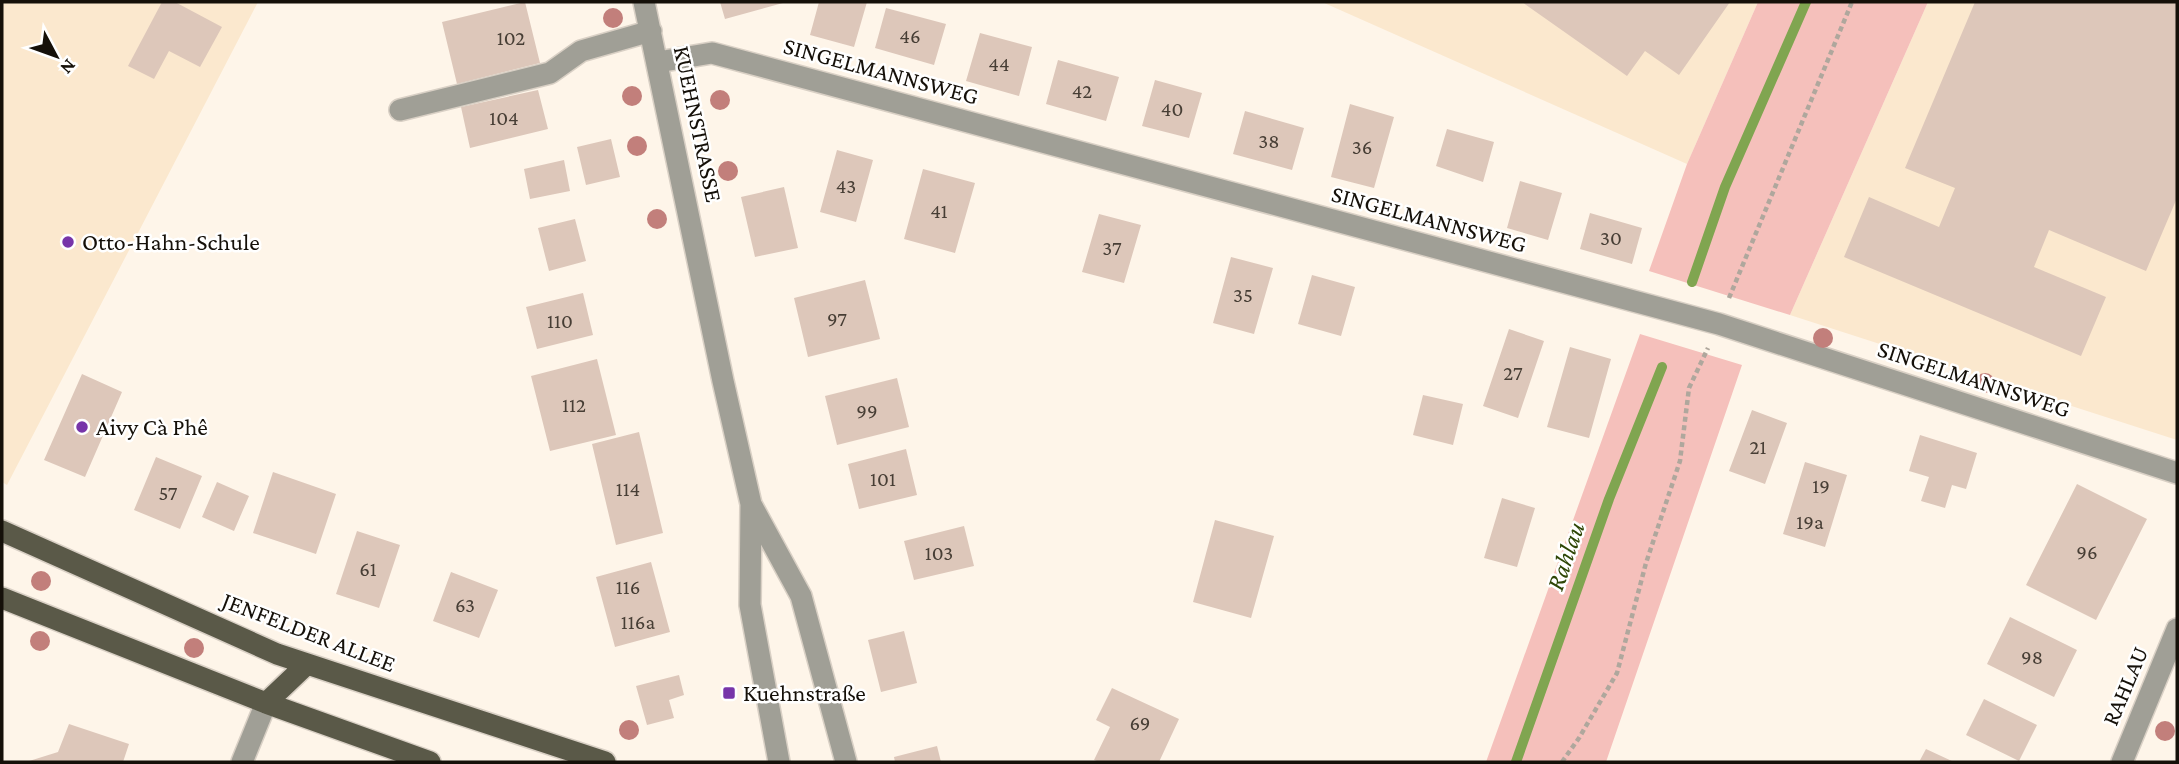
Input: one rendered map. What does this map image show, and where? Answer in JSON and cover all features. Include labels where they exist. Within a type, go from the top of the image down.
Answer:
[{"type":"main road","name":"JENFELDER ALLEE","points":[[2,531],[306,665],[605,762]]},
{"type":"main road","points":[[2,598],[266,703],[430,762]]},
{"type":"main road","points":[[266,703],[306,665]]},
{"type":"street","name":"KUEHNSTRASSE","points":[[644,2],[751,504],[750,605],[779,762]]},
{"type":"street","points":[[400,110],[550,73],[581,51],[652,31]]},
{"type":"street","name":"SINGELMANNSWEG","points":[[658,62],[712,52],[1719,324],[2177,473]]},
{"type":"street","name":"KUEHNSTRASSE","points":[[751,504],[801,596],[846,762]]},
{"type":"street","name":"RAHLAU","points":[[2122,762],[2177,629]]},
{"type":"street","points":[[242,762],[266,703]]},
{"type":"path","points":[[1562,762],[1617,673],[1646,563],[1681,461],[1689,388],[1719,324],[1852,2]]},
{"type":"shaded area","name":"Otto-Hahn-Schule","points":[[2,2],[258,2],[7,485],[2,482]]},
{"type":"shaded area","points":[[1322,2],[1758,2],[1687,164]]},
{"type":"shaded area","points":[[1758,2],[1928,2],[1790,315],[1649,271],[1687,164]]},
{"type":"shaded area","points":[[1928,2],[2177,2],[2177,440],[1790,315]]},
{"type":"shaded area","points":[[1640,334],[1742,365],[1606,762],[1486,762]]},
{"type":"building","points":[[162,2],[175,2],[222,27],[200,67],[169,51],[154,79],[128,66]]},
{"type":"building","points":[[525,2],[540,63],[457,84],[442,22]]},
{"type":"building","points":[[720,2],[783,2],[783,3],[725,19]]},
{"type":"building","points":[[819,2],[867,2],[854,47],[810,35]]},
{"type":"building","points":[[1522,2],[1730,2],[1679,75],[1645,51],[1627,76]]},
{"type":"building","points":[[1975,2],[2177,2],[2177,198],[2146,271],[2049,230],[2034,267],[2106,297],[2081,356],[1844,257],[1869,197],[1939,227],[1955,188],[1905,168]]},
{"type":"building","points":[[886,8],[946,24],[934,65],[875,48]]},
{"type":"building","points":[[980,33],[1032,47],[1019,96],[966,81]]},
{"type":"building","points":[[1058,60],[1119,77],[1106,121],[1046,104]]},
{"type":"building","points":[[1155,80],[1202,93],[1189,138],[1142,126]]},
{"type":"building","points":[[538,90],[548,129],[470,148],[461,107]]},
{"type":"building","points":[[1350,104],[1394,117],[1374,188],[1331,177]]},
{"type":"building","points":[[1245,111],[1304,128],[1292,170],[1233,154]]},
{"type":"building","points":[[1447,129],[1494,142],[1483,182],[1436,166]]},
{"type":"building","points":[[611,139],[620,177],[586,185],[577,147]]},
{"type":"building","points":[[837,150],[873,160],[856,222],[820,212]]},
{"type":"building","points":[[564,160],[570,191],[530,199],[524,169]]},
{"type":"building","points":[[923,169],[975,183],[955,253],[904,239]]},
{"type":"building","points":[[1520,181],[1562,193],[1548,240],[1507,228]]},
{"type":"building","points":[[784,187],[798,248],[755,257],[741,197]]},
{"type":"building","points":[[1590,213],[1642,228],[1632,264],[1580,249]]},
{"type":"building","points":[[1099,214],[1141,225],[1124,283],[1082,272]]},
{"type":"building","points":[[575,219],[586,261],[549,271],[538,228]]},
{"type":"building","points":[[1231,257],[1273,268],[1254,334],[1213,323]]},
{"type":"building","points":[[1312,275],[1355,287],[1341,336],[1298,324]]},
{"type":"building","points":[[865,280],[880,339],[808,357],[794,298]]},
{"type":"building","points":[[583,293],[593,335],[537,349],[526,307]]},
{"type":"building","points":[[1509,329],[1544,341],[1518,418],[1483,406]]},
{"type":"building","points":[[1570,347],[1611,359],[1589,438],[1547,427]]},
{"type":"building","points":[[597,359],[616,435],[550,451],[531,376]]},
{"type":"building","points":[[82,374],[122,392],[85,477],[44,460]]},
{"type":"building","points":[[897,378],[909,427],[837,445],[825,396]]},
{"type":"building","points":[[1423,395],[1463,404],[1453,445],[1413,435]]},
{"type":"building","points":[[1752,410],[1787,423],[1765,484],[1729,471]]},
{"type":"building","points":[[639,432],[663,533],[616,545],[592,444]]},
{"type":"building","points":[[1920,435],[1977,453],[1966,489],[1952,485],[1945,508],[1921,501],[1929,477],[1909,471]]},
{"type":"building","points":[[906,449],[917,495],[859,509],[848,464]]},
{"type":"building","points":[[156,457],[202,476],[180,529],[134,510]]},
{"type":"building","points":[[1805,462],[1847,475],[1825,547],[1783,534]]},
{"type":"building","points":[[273,472],[336,494],[316,554],[253,533]]},
{"type":"building","points":[[217,482],[249,496],[234,531],[202,517]]},
{"type":"building","points":[[2077,484],[2147,519],[2096,620],[2026,585]]},
{"type":"building","points":[[1502,498],[1535,508],[1517,567],[1484,558]]},
{"type":"building","points":[[1215,520],[1274,536],[1251,618],[1193,602]]},
{"type":"building","points":[[964,526],[974,566],[914,580],[904,541]]},
{"type":"building","points":[[357,531],[400,545],[379,608],[336,594]]},
{"type":"building","points":[[651,562],[670,632],[615,647],[596,577]]},
{"type":"building","points":[[451,572],[498,590],[479,638],[433,621]]},
{"type":"building","points":[[2010,617],[2077,650],[2054,697],[1987,664]]},
{"type":"building","points":[[904,631],[917,683],[881,692],[868,640]]},
{"type":"building","points":[[679,675],[684,695],[669,700],[674,718],[647,725],[636,686]]},
{"type":"building","points":[[1112,688],[1179,719],[1159,762],[1094,760],[1110,727],[1096,720]]},
{"type":"building","points":[[1984,699],[2037,725],[2019,761],[1966,735]]},
{"type":"building","points":[[69,724],[129,744],[123,762],[26,762],[58,752]]},
{"type":"building","points":[[937,746],[941,762],[895,762],[894,757]]},
{"type":"building","points":[[1926,749],[1954,762],[1919,762]]},
{"type":"waterway","name":"Rahlau","points":[[1692,282],[1725,187],[1806,2]]},
{"type":"waterway","name":"Rahlau","points":[[1516,762],[1609,499],[1662,367]]},
{"type":"place","name":"Otto-Hahn-Schule","points":[[68,242]]},
{"type":"place","name":"Aivy Cà Phê","points":[[82,427]]},
{"type":"place","name":"Kuehnstraße","points":[[729,693]]}]
